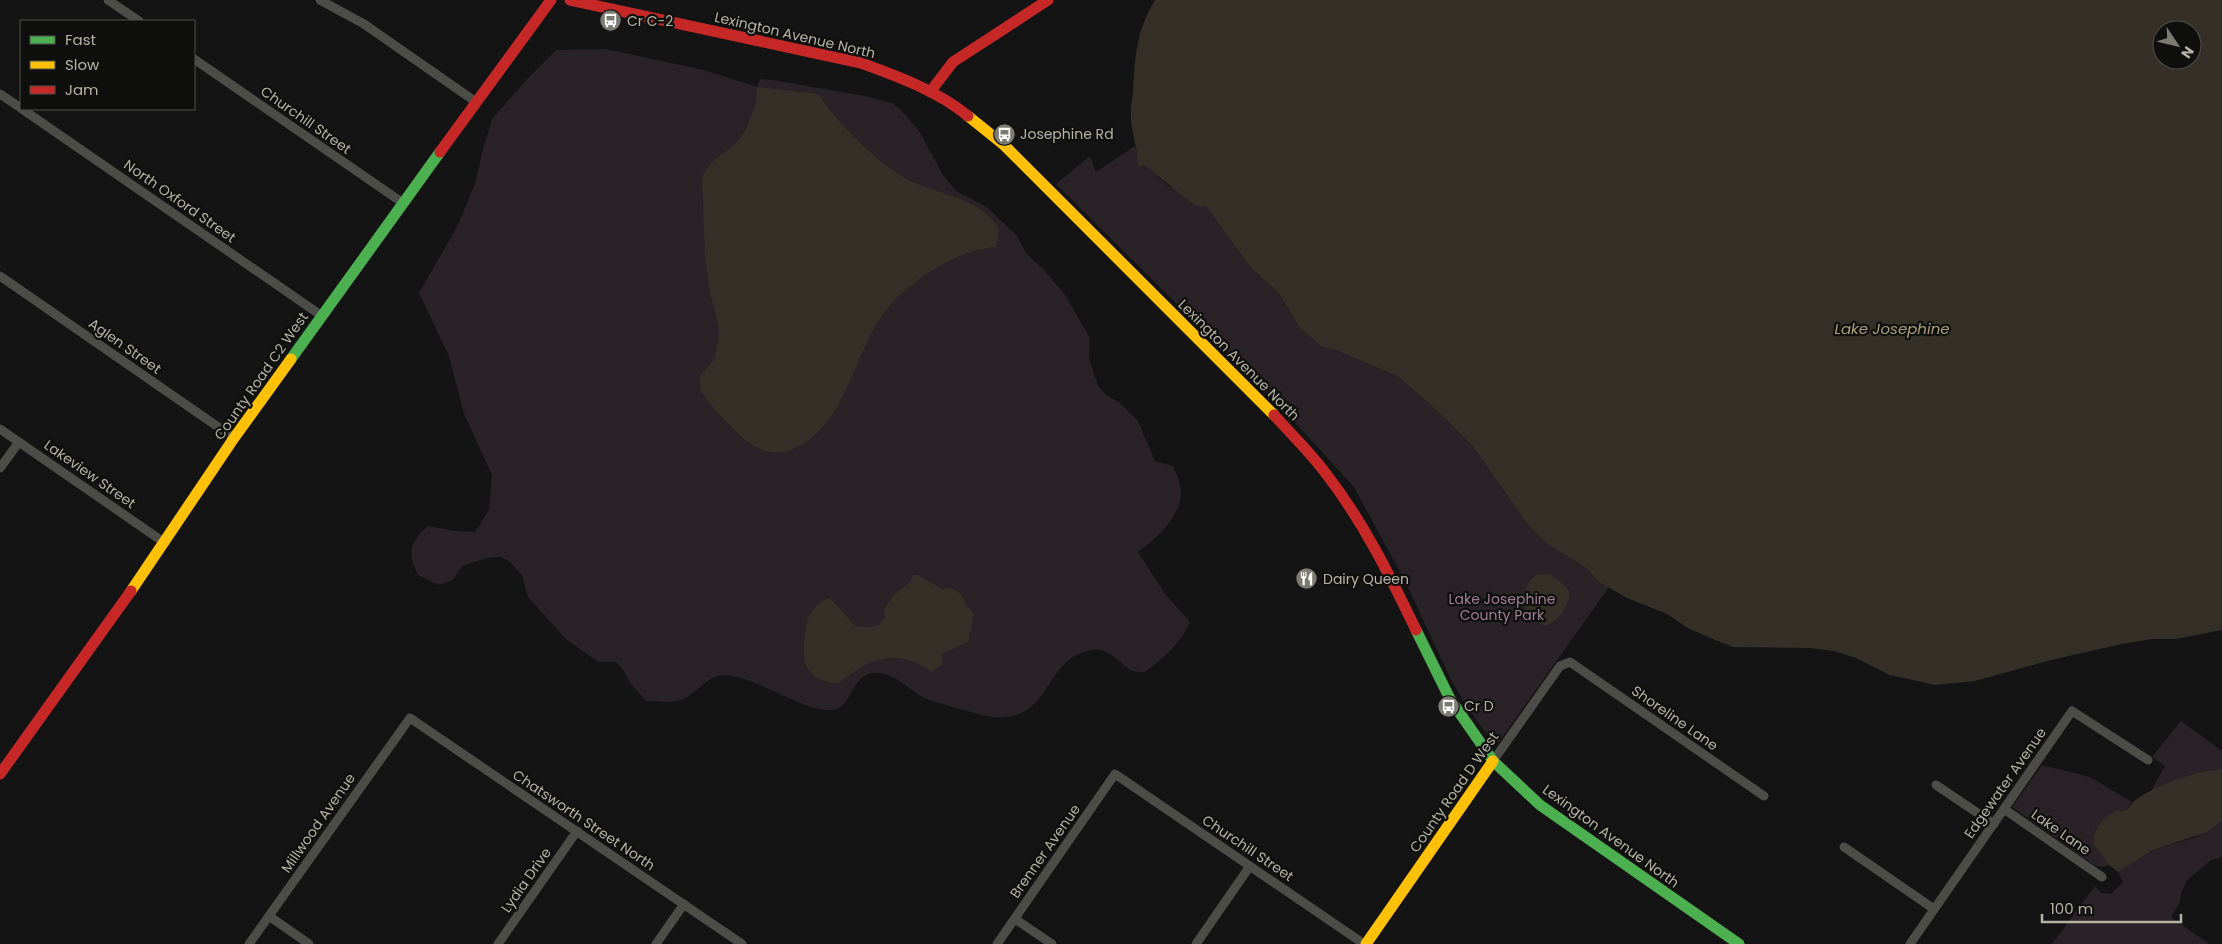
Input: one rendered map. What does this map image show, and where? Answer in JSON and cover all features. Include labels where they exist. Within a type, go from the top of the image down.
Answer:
[{"type":"main road","name":"County Road C2 West","points":[[0,774],[165,543],[234,438],[551,0]]},
{"type":"main road","name":"Lexington Avenue North","points":[[570,0],[835,56],[888,73],[930,92],[962,111],[1004,145],[1272,413],[1314,459],[1344,498],[1372,542],[1397,588],[1445,691],[1493,761],[1540,805],[1739,944]]},
{"type":"main road","points":[[930,92],[953,62],[1048,0]]},
{"type":"main road","name":"County Road D West","points":[[1365,944],[1493,761]]},
{"type":"street","points":[[108,0],[138,20]]},
{"type":"street","points":[[320,0],[364,24],[476,102]]},
{"type":"street","name":"Churchill Street","points":[[195,60],[403,203]]},
{"type":"street","name":"North Oxford Street","points":[[0,94],[20,108]]},
{"type":"street","name":"North Oxford Street","points":[[22,110],[322,316]]},
{"type":"street","name":"Aglen Street","points":[[0,276],[234,438]]},
{"type":"street","name":"Lakeview Street","points":[[0,429],[165,543]]},
{"type":"street","points":[[0,468],[19,442]]},
{"type":"street","name":"County Road D West","points":[[1493,761],[1560,666],[1570,662]]},
{"type":"street","name":"Shoreline Lane","points":[[1570,662],[1764,796]]},
{"type":"street","name":"Edgewater Avenue","points":[[1910,944],[2072,711],[2148,760]]},
{"type":"street","name":"Chatsworth Street North","points":[[410,718],[742,944]]},
{"type":"street","name":"Millwood Avenue","points":[[249,944],[410,718]]},
{"type":"street","name":"Churchill Street","points":[[1115,774],[1365,944]]},
{"type":"street","name":"Brenner Avenue","points":[[997,944],[1115,774]]},
{"type":"street","points":[[1936,785],[1994,824]]},
{"type":"street","name":"Lake Lane","points":[[2004,809],[2102,877]]},
{"type":"street","name":"Lydia Drive","points":[[498,944],[577,832]]},
{"type":"street","points":[[1844,847],[1934,909]]},
{"type":"street","points":[[1196,944],[1250,866]]},
{"type":"street","points":[[656,944],[684,904]]},
{"type":"street","points":[[269,916],[309,944]]},
{"type":"street","points":[[1015,919],[1052,944]]},
{"type":"green space","points":[[606,49],[704,70],[757,87],[760,79],[773,80],[865,96],[892,103],[900,109],[919,131],[943,175],[956,191],[987,207],[1017,236],[1026,253],[1044,270],[1066,296],[1090,338],[1089,358],[1098,386],[1106,395],[1119,402],[1138,421],[1155,461],[1173,466],[1179,480],[1181,495],[1175,515],[1162,532],[1138,552],[1166,595],[1190,622],[1176,644],[1165,656],[1145,672],[1135,672],[1108,653],[1091,650],[1076,656],[1064,664],[1041,697],[1032,706],[1021,713],[1006,717],[991,717],[927,699],[897,679],[880,673],[870,673],[863,677],[845,703],[840,708],[833,710],[809,706],[752,682],[725,675],[712,678],[689,696],[677,701],[646,701],[630,683],[624,671],[616,662],[598,662],[567,640],[528,597],[522,575],[509,561],[500,557],[487,558],[462,566],[453,580],[439,585],[418,575],[411,554],[417,538],[428,526],[455,531],[475,532],[489,510],[492,475],[464,414],[449,356],[419,293],[458,225],[476,181],[492,119],[556,50]]},
{"type":"green space","name":"Lake Josephine County Park","points":[[1135,146],[1139,159],[1144,165],[1169,186],[1206,206],[1250,267],[1278,292],[1300,328],[1322,347],[1336,350],[1397,376],[1432,406],[1472,445],[1527,524],[1547,544],[1585,567],[1599,582],[1609,587],[1499,742],[1491,741],[1451,680],[1406,583],[1354,487],[1280,406],[1056,184],[1090,156],[1096,172]]},
{"type":"green space","points":[[2181,721],[2222,751],[2222,769],[2191,775],[2151,791],[2165,766],[2152,757]]},
{"type":"green space","points":[[2042,765],[2090,777],[2132,802],[2128,808],[2111,814],[2095,831],[2109,865],[2103,867],[2094,865],[2012,807]]},
{"type":"green space","points":[[2222,821],[2222,857],[2210,861],[2187,880],[2180,902],[2171,917],[2209,944],[2052,944],[2095,886],[2101,893],[2111,894],[2123,882],[2118,872],[2153,850],[2196,837]]},
{"type":"water","name":"Lake Josephine","points":[[1155,0],[2222,0],[2222,630],[2176,639],[2152,639],[2122,644],[2055,659],[1975,681],[1935,685],[1890,675],[1856,658],[1834,651],[1810,648],[1733,647],[1688,628],[1667,614],[1627,598],[1599,582],[1585,567],[1547,544],[1527,524],[1472,445],[1432,406],[1397,376],[1336,350],[1322,347],[1300,328],[1278,292],[1250,267],[1206,206],[1196,206],[1144,165],[1139,167],[1131,124],[1131,109],[1138,44],[1144,23]]},
{"type":"water","points":[[757,87],[818,94],[855,138],[889,167],[913,182],[967,202],[990,217],[999,229],[996,247],[967,253],[951,260],[922,277],[897,298],[875,327],[836,409],[823,427],[807,441],[787,451],[780,452],[759,449],[747,442],[704,396],[699,377],[714,360],[719,327],[710,292],[705,258],[702,177],[710,164],[737,142],[746,130],[756,103]]},
{"type":"water","points":[[1549,574],[1562,583],[1570,592],[1562,612],[1546,626],[1530,616],[1526,611],[1523,599],[1532,578],[1537,575]]},
{"type":"water","points":[[913,575],[918,575],[942,589],[951,588],[960,593],[966,605],[974,614],[968,642],[941,654],[943,663],[932,672],[919,664],[895,658],[873,662],[850,674],[839,683],[822,680],[811,673],[805,658],[805,634],[810,615],[818,604],[830,598],[855,626],[870,627],[879,625],[885,617],[884,610],[892,597],[911,581]]},
{"type":"water","points":[[2222,769],[2222,821],[2207,832],[2153,850],[2118,872],[2109,865],[2094,844],[2097,829],[2103,820],[2112,813],[2127,809],[2135,800],[2155,788],[2188,776]]},
{"type":"traffic: fast","points":[[291,359],[440,152]]},
{"type":"traffic: fast","points":[[1416,630],[1450,699],[1493,761],[1540,805],[1739,944]]},
{"type":"traffic: slow","points":[[968,116],[1004,145],[1274,415]]},
{"type":"traffic: slow","points":[[131,591],[234,438],[291,359]]},
{"type":"traffic: slow","points":[[1366,944],[1493,761]]},
{"type":"traffic: jam","points":[[440,152],[551,0]]},
{"type":"traffic: jam","points":[[570,0],[861,63],[903,79],[930,92],[944,99],[968,116]]},
{"type":"traffic: jam","points":[[930,92],[953,62],[1048,0]]},
{"type":"traffic: jam","points":[[1274,415],[1308,451],[1353,512],[1386,570],[1416,630]]},
{"type":"traffic: jam","points":[[0,774],[131,591]]},
{"type":"place","name":"Cr C-2","points":[[611,21]]},
{"type":"place","name":"Josephine Rd","points":[[1004,134]]},
{"type":"place","name":"Dairy Queen","points":[[1307,579]]},
{"type":"place","name":"Cr D","points":[[1448,706]]}]
